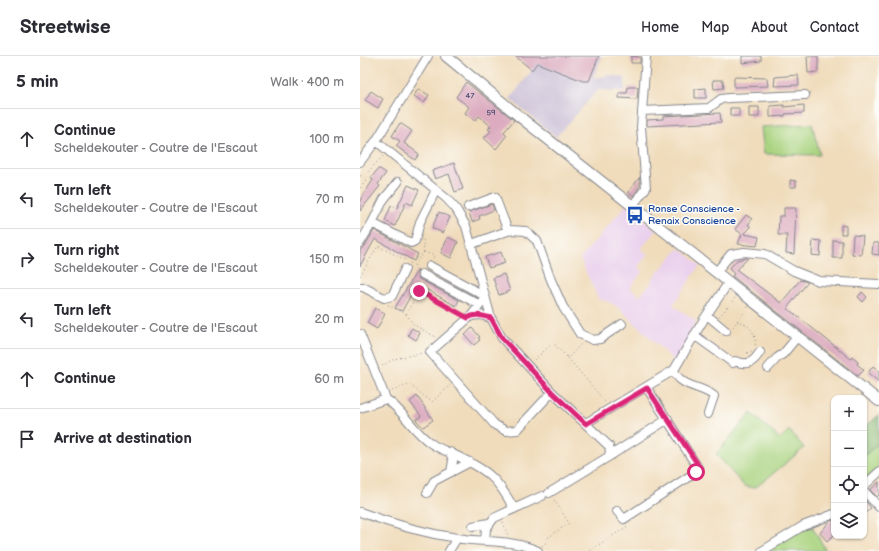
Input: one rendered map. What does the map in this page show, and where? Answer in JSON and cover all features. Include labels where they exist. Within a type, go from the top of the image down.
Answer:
[{"type":"main road","points":[[446,56],[879,401]]},
{"type":"street","points":[[360,162],[376,141],[428,56]]},
{"type":"street","points":[[633,205],[646,188],[642,127],[646,56]]},
{"type":"street","points":[[642,111],[709,108],[721,99],[729,98],[805,95]]},
{"type":"street","points":[[376,141],[456,208],[466,226],[472,244],[491,318],[502,338],[552,392],[608,446],[610,453],[608,457]]},
{"type":"street","points":[[360,243],[384,199],[398,182]]},
{"type":"street","points":[[372,223],[411,243],[415,241],[420,222],[436,190]]},
{"type":"street","points":[[468,207],[495,197],[508,231]]},
{"type":"street","points":[[472,244],[508,231],[526,231],[537,241],[551,280],[563,306],[580,334],[586,338],[600,339],[622,324]]},
{"type":"street","points":[[717,271],[731,254],[744,252],[765,254],[800,274],[819,281],[879,284]]},
{"type":"street","points":[[430,266],[485,296]]},
{"type":"street","points":[[360,287],[363,287],[384,298],[392,296],[405,269]]},
{"type":"street","points":[[422,274],[480,306]]},
{"type":"street","points":[[586,424],[647,388],[674,370],[694,335],[729,282]]},
{"type":"street","points":[[485,296],[480,306],[430,352],[446,372],[495,425],[506,431],[518,430],[552,392]]},
{"type":"street","points":[[469,317],[480,315],[491,318]]},
{"type":"street","points":[[707,315],[726,331]]},
{"type":"street","points":[[360,334],[385,397],[419,434],[432,444],[486,470],[502,486],[514,509]]},
{"type":"street","points":[[694,335],[733,363],[735,361],[746,365],[750,364],[760,352]]},
{"type":"street","points":[[768,368],[783,354],[798,336]]},
{"type":"street","points":[[674,370],[676,376],[681,381],[709,392],[714,396],[708,414]]},
{"type":"street","points":[[617,512],[624,519],[696,472],[698,468],[647,388]]},
{"type":"street","points":[[360,408],[385,397]]},
{"type":"street","points":[[473,526],[489,523],[499,516],[547,494],[668,419]]},
{"type":"street","points":[[450,452],[453,461],[451,472]]},
{"type":"street","points":[[427,493],[434,481],[470,462]]},
{"type":"street","points":[[867,483],[879,472]]},
{"type":"street","points":[[867,494],[879,507]]},
{"type":"street","points":[[360,512],[416,530],[457,538],[525,546],[538,551]]},
{"type":"street","points":[[762,551],[809,524],[831,515]]},
{"type":"street","points":[[485,542],[486,529],[489,523]]},
{"type":"street","points":[[450,551],[457,538]]},
{"type":"path","points":[[360,176],[365,175],[388,150]]},
{"type":"path","points":[[361,188],[366,181],[365,175]]},
{"type":"path","points":[[360,182],[361,188]]},
{"type":"path","points":[[405,269],[412,271],[414,265],[418,263],[424,252],[424,240],[417,233]]},
{"type":"path","points":[[360,276],[378,246],[414,265]]},
{"type":"path","points":[[424,252],[434,255],[430,266]]},
{"type":"path","points":[[406,314],[419,291],[469,317]]},
{"type":"path","points":[[715,322],[736,296],[740,300]]},
{"type":"path","points":[[384,298],[388,304],[406,314],[414,325],[442,340]]},
{"type":"path","points":[[726,331],[730,331],[748,306],[744,303]]},
{"type":"path","points":[[737,322],[743,322],[751,328],[756,338],[753,350],[747,353]]},
{"type":"path","points":[[568,358],[586,338]]},
{"type":"path","points":[[528,366],[553,343],[612,409]]},
{"type":"path","points":[[374,370],[394,359],[417,353],[430,352]]},
{"type":"path","points":[[385,397],[410,384],[432,402],[455,381]]},
{"type":"path","points":[[538,551],[547,542],[546,539],[569,523],[547,494]]},
{"type":"path","points":[[499,516],[509,538],[507,544]]},
{"type":"path","points":[[589,551],[632,523]]},
{"type":"shaded area","points":[[515,56],[602,56],[593,78],[610,75],[625,78],[625,91],[598,90],[556,137],[510,99],[532,70]]},
{"type":"shaded area","points":[[626,205],[656,230],[641,249],[648,254],[638,267],[643,271],[630,288],[640,296],[653,281],[651,280],[679,248],[700,265],[673,305],[696,321],[675,362],[618,307],[607,301],[599,300],[580,259]]},
{"type":"green space","points":[[812,124],[820,155],[764,154],[761,127]]},
{"type":"green space","points":[[751,413],[780,439],[789,430],[804,448],[759,485],[753,488],[744,486],[716,454]]},
{"type":"green space","points":[[879,415],[879,443],[867,453],[867,431],[867,425]]},
{"type":"green space","points":[[879,443],[879,467],[867,479],[867,467],[867,453]]},
{"type":"green space","points":[[806,526],[812,526],[826,551],[765,551]]},
{"type":"building","points":[[515,56],[599,56],[589,81],[583,81],[537,63],[532,70]]},
{"type":"building","points":[[631,56],[640,57],[640,63],[631,63]]},
{"type":"building","points":[[742,56],[761,56],[761,61],[742,63]]},
{"type":"building","points":[[807,56],[818,56],[818,72],[808,73]]},
{"type":"building","points":[[798,75],[799,85],[774,86],[775,77]]},
{"type":"building","points":[[734,77],[767,78],[768,86],[734,87]]},
{"type":"building","points":[[713,80],[723,80],[724,88],[714,89]]},
{"type":"building","points":[[466,82],[514,120],[504,132],[507,135],[496,149],[484,138],[491,131],[488,129],[491,126],[479,116],[475,121],[465,113],[469,107],[456,97]]},
{"type":"building","points":[[628,87],[638,87],[637,99],[619,98],[619,93],[627,93]]},
{"type":"building","points":[[706,88],[706,98],[695,98],[695,89]]},
{"type":"building","points":[[418,89],[429,95],[424,103],[414,96]]},
{"type":"building","points":[[371,91],[383,99],[378,108],[365,100]]},
{"type":"building","points":[[784,105],[784,107],[804,105],[804,113],[785,114],[785,116],[770,117],[770,106]]},
{"type":"building","points":[[749,107],[759,107],[759,117],[749,117]]},
{"type":"building","points":[[730,108],[739,108],[739,116],[730,116]]},
{"type":"building","points":[[720,113],[721,122],[647,126],[647,120],[663,119],[663,116]]},
{"type":"building","points":[[400,123],[412,131],[404,143],[419,154],[415,160],[396,146],[400,141],[392,136]]},
{"type":"building","points":[[454,163],[463,189],[455,192],[449,174],[435,179],[432,171]]},
{"type":"building","points":[[378,169],[386,173],[378,184],[380,186],[360,211],[360,200],[373,180],[371,178]]},
{"type":"building","points":[[640,177],[640,186],[633,196],[628,192]]},
{"type":"building","points":[[790,180],[796,181],[796,187],[790,187]]},
{"type":"building","points":[[408,185],[419,190],[412,205],[406,202],[395,226],[385,221],[391,206],[397,208]]},
{"type":"building","points":[[492,204],[494,210],[479,216],[480,219],[472,222],[469,212]]},
{"type":"building","points":[[784,208],[796,208],[794,254],[786,253],[787,235],[778,235],[779,216],[784,216]]},
{"type":"building","points":[[439,212],[450,217],[443,233],[432,228]]},
{"type":"building","points":[[746,215],[752,219],[748,225],[751,227],[744,234],[759,237],[757,246],[738,244],[742,234],[735,229]]},
{"type":"building","points":[[841,225],[846,226],[846,234],[841,234]]},
{"type":"building","points":[[374,230],[418,254],[414,261],[375,239],[360,266],[360,250],[365,246]]},
{"type":"building","points":[[853,235],[863,236],[861,255],[852,254]]},
{"type":"building","points":[[448,237],[458,242],[451,258],[441,253]]},
{"type":"building","points":[[813,240],[821,241],[820,256],[812,255]]},
{"type":"building","points":[[833,240],[842,241],[842,258],[833,258]]},
{"type":"building","points":[[873,243],[879,243],[879,255],[872,254]]},
{"type":"building","points":[[501,252],[505,263],[489,268],[485,257]]},
{"type":"building","points":[[748,258],[737,270],[781,303],[800,280],[808,282],[787,308],[851,359],[852,357],[858,362],[857,364],[864,370],[858,376],[732,276],[734,274],[729,269],[737,260]]},
{"type":"building","points":[[418,269],[417,275],[419,279],[459,300],[456,306],[417,284],[402,311],[395,308]]},
{"type":"building","points":[[504,274],[510,291],[499,295],[493,278]]},
{"type":"building","points":[[862,292],[867,297],[863,302],[858,297]]},
{"type":"building","points":[[375,308],[385,314],[377,329],[367,323]]},
{"type":"building","points":[[412,328],[420,333],[416,340],[408,335]]},
{"type":"building","points":[[472,328],[480,337],[478,338],[480,340],[474,345],[465,335]]},
{"type":"building","points":[[873,366],[879,371],[879,382],[868,373]]},
{"type":"building","points":[[417,396],[433,420],[423,427],[416,420],[421,416],[410,402]]},
{"type":"building","points":[[879,482],[879,495],[877,497],[870,490]]},
{"type":"building","points":[[867,503],[871,508],[867,511]]},
{"type":"building","points":[[830,521],[831,538],[827,541],[820,533]]},
{"type":"place","name":"Ronse Conscience - Renaix Conscience","points":[[635,215]]},
{"type":"route","points":[[419,291],[468,318],[471,316],[480,315],[491,318],[494,326],[502,338],[552,392],[586,424],[647,388],[697,463],[698,468],[696,472]]}]
